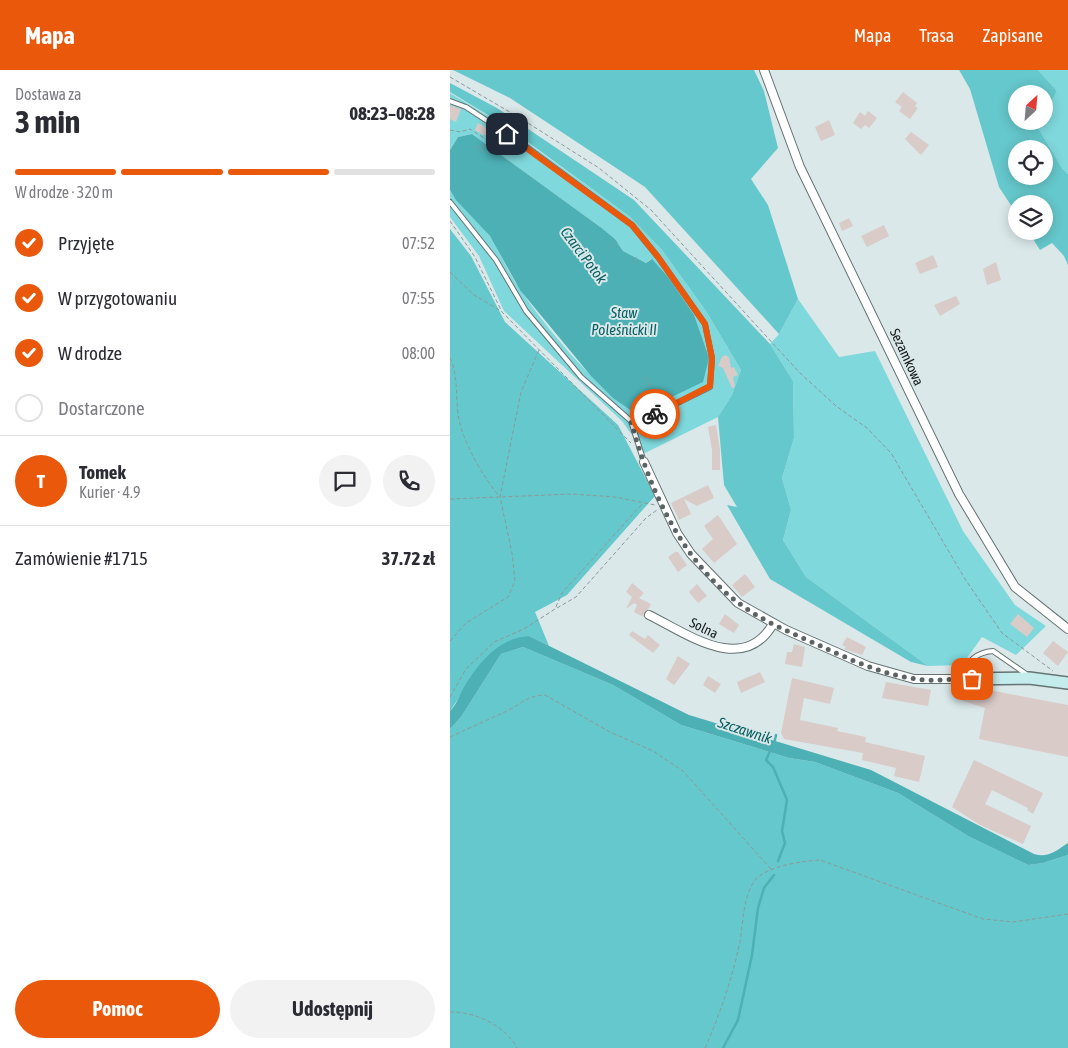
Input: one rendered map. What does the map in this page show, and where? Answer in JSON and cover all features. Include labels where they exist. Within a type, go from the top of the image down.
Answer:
[{"type":"street","name":"Sezamkowa","points":[[764,70],[800,167],[959,494],[1015,587],[1068,629]]},
{"type":"street","points":[[644,462],[664,506],[691,554],[738,603],[773,624],[841,656],[914,679],[1029,678],[1063,682]]},
{"type":"street","name":"Solna","points":[[649,615],[718,648],[732,650],[755,642],[773,624]]},
{"type":"lane","points":[[450,101],[466,107],[521,143],[632,225],[658,257],[705,324],[712,358],[710,386],[643,420],[631,421]]},
{"type":"lane","points":[[450,202],[496,260],[526,312],[581,377],[631,421],[644,462]]},
{"type":"lane","points":[[968,679],[969,662],[975,656],[993,651],[1015,665],[1029,678]]},
{"type":"path","points":[[450,76],[600,168],[651,210],[799,372],[836,406],[867,428],[891,454],[965,579],[1002,633],[1057,675],[1063,682]]},
{"type":"path","points":[[450,130],[470,129],[487,140],[481,149]]},
{"type":"path","points":[[475,146],[487,153]]},
{"type":"path","points":[[450,221],[475,257],[502,312]]},
{"type":"path","points":[[611,247],[617,241]]},
{"type":"path","points":[[633,264],[637,257]]},
{"type":"path","points":[[450,272],[474,295],[502,312],[635,449]]},
{"type":"path","points":[[450,641],[466,623],[508,597],[515,581],[512,553],[500,497],[521,392],[539,350]]},
{"type":"path","points":[[450,358],[454,375],[459,422],[483,478],[500,497]]},
{"type":"path","points":[[646,377],[658,403]]},
{"type":"path","points":[[450,499],[572,494],[615,497],[642,504],[664,506]]},
{"type":"path","points":[[555,609],[562,593],[642,504]]},
{"type":"path","points":[[450,697],[466,669],[494,642],[524,629],[576,597],[646,518],[664,506]]},
{"type":"path","points":[[450,737],[510,709],[534,695],[545,695],[608,732],[653,751],[682,771],[772,870]]},
{"type":"path","points":[[705,1048],[730,982],[746,906],[754,881],[772,870],[792,862],[820,860],[983,919],[1012,922],[1068,914]]},
{"type":"path","points":[[450,1012],[465,1012],[493,1024],[514,1042],[518,1048]]},
{"type":"shaded area","points":[[453,70],[754,70],[764,91],[778,148],[751,179],[768,205],[798,299],[779,334],[645,187],[510,98]]},
{"type":"shaded area","points":[[959,70],[1038,70],[1052,85],[1008,85],[1008,130],[1039,130],[1045,140],[1008,140],[1008,185],[1053,185],[1053,153],[1068,174],[1068,265],[1064,256],[1052,243],[1040,250],[1034,240],[1053,240],[1053,195],[1008,195],[1008,201],[999,187],[970,89]]},
{"type":"shaded area","points":[[1038,70],[1068,70],[1068,174],[1053,153],[1053,140],[1045,140],[1039,130],[1053,130],[1053,98],[1057,91]]},
{"type":"shaded area","points":[[450,83],[497,108],[634,200],[770,344],[793,381],[794,438],[782,478],[791,510],[783,540],[806,577],[928,666],[911,662],[770,579],[727,505],[737,507],[724,485],[718,417],[732,395],[741,370],[706,311],[662,250],[629,216],[506,126],[450,92]]},
{"type":"shaded area","points":[[1053,87],[1057,91],[1053,98]]},
{"type":"shaded area","points":[[450,93],[500,123],[629,216],[662,250],[706,311],[741,370],[732,395],[718,417],[645,453],[622,421],[504,311],[479,256],[450,217],[450,190],[459,203],[490,236],[516,283],[558,340],[588,373],[636,414],[651,259],[646,263],[623,251],[615,239],[603,229],[472,134],[458,137],[450,150]]},
{"type":"shaded area","points":[[450,229],[471,256],[505,322],[618,425],[655,496],[567,595],[535,612],[549,646],[529,636],[481,665],[450,711]]},
{"type":"shaded area","points":[[798,299],[839,357],[875,351],[963,531],[1015,605],[1046,626],[1016,655],[982,637],[962,665],[928,666],[806,577],[783,540],[791,510],[782,478],[794,438],[793,381],[770,344],[779,334]]},
{"type":"shaded area","points":[[523,647],[613,685],[681,725],[789,758],[815,762],[898,793],[968,836],[1028,865],[1043,863],[1068,855],[1068,1048],[450,1048],[450,729],[461,717],[501,654]]},
{"type":"water","name":"Staw Poleśnicki II","points":[[472,134],[603,229],[615,239],[623,251],[646,263],[652,259],[668,277],[694,315],[709,358],[703,382],[636,414],[613,398],[591,376],[520,290],[490,236],[456,200],[450,190],[450,150],[458,137]]},
{"type":"water","points":[[529,636],[689,715],[871,770],[1034,854],[1048,854],[1068,843],[1068,855],[1043,863],[1028,865],[968,836],[898,793],[815,762],[789,758],[681,725],[613,685],[523,647],[501,654],[461,717],[450,729],[450,711],[464,687],[483,661],[490,653],[508,641]]},
{"type":"building","points":[[903,92],[917,103],[915,106],[918,108],[910,119],[899,111],[902,107],[895,102]]},
{"type":"building","points":[[450,105],[461,109],[456,122],[450,119]]},
{"type":"building","points":[[868,111],[877,118],[869,128],[865,125],[861,129],[853,123],[860,112],[865,116]]},
{"type":"building","points":[[829,120],[835,135],[821,141],[815,127]]},
{"type":"building","points":[[478,123],[487,130],[486,135],[475,130]]},
{"type":"building","points":[[911,132],[929,145],[921,155],[905,139]]},
{"type":"building","points":[[502,135],[508,139],[512,150],[495,142],[492,137]]},
{"type":"building","points":[[849,218],[853,226],[842,231],[839,223]]},
{"type":"building","points":[[884,225],[889,236],[867,247],[861,236]]},
{"type":"building","points":[[933,255],[938,267],[920,274],[915,263]]},
{"type":"building","points":[[996,262],[1001,280],[987,285],[983,269]]},
{"type":"building","points":[[956,296],[960,304],[940,316],[934,305]]},
{"type":"building","points":[[725,355],[729,357],[731,368],[734,367],[738,375],[733,377],[735,387],[732,388],[723,368],[718,366]]},
{"type":"building","points":[[716,425],[720,450],[720,470],[712,470],[712,450],[708,427]]},
{"type":"building","points":[[708,485],[714,498],[697,506],[684,499],[691,514],[679,520],[671,503]]},
{"type":"building","points":[[718,515],[737,544],[714,563],[702,549],[713,539],[704,526]]},
{"type":"building","points":[[678,552],[687,565],[678,572],[668,557]]},
{"type":"building","points":[[745,574],[755,587],[742,597],[732,585]]},
{"type":"building","points":[[632,583],[644,593],[639,598],[651,604],[644,617],[634,612],[637,605],[634,603],[626,609],[632,597],[626,592]]},
{"type":"building","points":[[697,584],[707,596],[698,603],[689,592]]},
{"type":"building","points":[[725,614],[739,625],[734,633],[719,624]]},
{"type":"building","points":[[1018,614],[1034,628],[1027,637],[1010,624]]},
{"type":"building","points":[[632,631],[645,639],[648,635],[660,645],[653,653],[629,635]]},
{"type":"building","points":[[847,637],[866,647],[862,655],[844,649],[846,647],[842,645]]},
{"type":"building","points":[[1053,641],[1068,652],[1058,666],[1043,653]]},
{"type":"building","points":[[794,644],[805,647],[802,667],[785,664],[787,652],[792,652]]},
{"type":"building","points":[[678,656],[690,664],[674,685],[666,679]]},
{"type":"building","points":[[760,672],[765,682],[741,693],[737,682]]},
{"type":"building","points":[[708,676],[721,684],[715,693],[703,685]]},
{"type":"building","points":[[792,678],[834,688],[830,704],[804,698],[800,720],[838,728],[837,731],[866,737],[865,742],[925,756],[919,782],[894,776],[896,768],[862,760],[863,753],[784,739],[781,733]]},
{"type":"building","points":[[886,682],[931,690],[928,706],[882,698]]},
{"type":"building","points":[[967,686],[1068,705],[1068,757],[979,739],[985,708],[963,701]]},
{"type":"building","points":[[974,760],[1043,793],[1033,814],[1027,810],[1028,808],[992,790],[985,804],[1031,826],[1023,844],[980,825],[952,807]]},
{"type":"waterway","name":"Czarci Potok","points":[[658,402],[660,408]]},
{"type":"waterway","name":"Czarci Potok","points":[[774,744],[776,735]]},
{"type":"waterway","name":"Szczawnik","points":[[770,751],[766,760],[773,767],[787,800],[782,831],[785,843],[778,861]]},
{"type":"waterway","points":[[723,1048],[738,1020],[752,955],[758,908],[764,888],[774,875]]},
{"type":"way so far","points":[[655,414],[643,420],[631,421],[644,462],[677,532],[691,554],[728,595],[768,621],[841,656],[868,666],[914,679],[972,679]]},
{"type":"route","points":[[507,134],[632,225],[658,257],[705,324],[712,358],[710,386],[655,414]]}]
